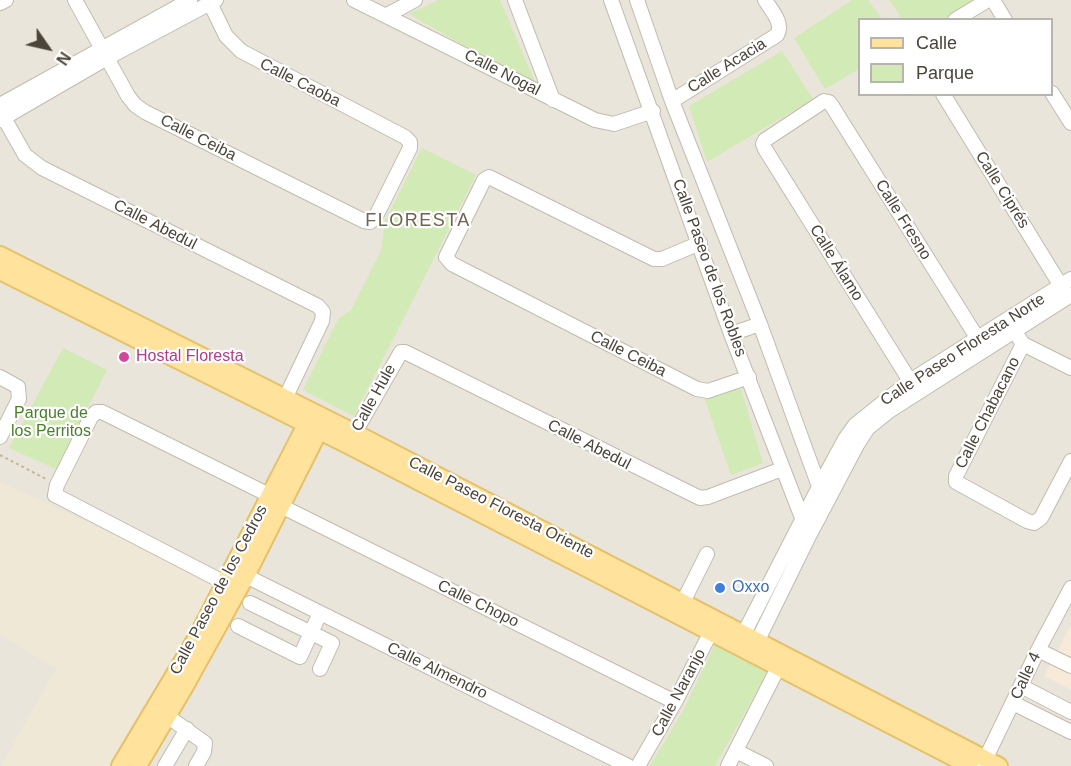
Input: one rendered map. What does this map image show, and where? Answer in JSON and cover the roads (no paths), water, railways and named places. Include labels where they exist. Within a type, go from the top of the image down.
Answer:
[{"type":"main road","name":"Calle Paseo Floresta Oriente","points":[[0,255],[75,301],[715,625],[970,766]]},
{"type":"main road","name":"Calle Paseo Floresta Oriente","points":[[0,271],[75,301]]},
{"type":"main road","name":"Calle Paseo de los Cedros","points":[[120,766],[197,637],[225,583],[258,534],[316,422]]},
{"type":"main road","name":"Calle Paseo Floresta Oriente","points":[[487,509],[683,602],[715,625]]},
{"type":"main road","name":"Calle Paseo de los Cedros","points":[[138,766],[246,576],[258,534]]},
{"type":"main road","name":"Calle Paseo Floresta Oriente","points":[[782,661],[989,764]]},
{"type":"street","points":[[0,3],[6,0]]},
{"type":"street","name":"Calle Ceiba","points":[[75,0],[135,105],[145,112],[370,222]]},
{"type":"street","points":[[2,114],[190,0]]},
{"type":"street","name":"Calle Nogal","points":[[354,0],[553,100],[605,123],[622,122],[652,111]]},
{"type":"street","points":[[387,15],[415,0]]},
{"type":"street","points":[[515,0],[553,100]]},
{"type":"street","name":"Calle Paseo de los Robles","points":[[611,0],[731,334],[808,536]]},
{"type":"street","name":"Calle Paseo de los Robles","points":[[637,0],[672,101],[760,324],[825,503]]},
{"type":"street","name":"Calle Acacia","points":[[672,101],[777,35],[780,24],[765,0]]},
{"type":"street","points":[[958,18],[988,0]]},
{"type":"street","points":[[993,0],[1004,18]]},
{"type":"street","points":[[105,53],[213,2]]},
{"type":"street","name":"Calle Caoba","points":[[213,2],[226,36],[234,46],[254,59],[405,137],[410,142],[410,147],[375,218],[370,222]]},
{"type":"street","points":[[626,41],[647,30]]},
{"type":"street","points":[[1053,95],[1071,123]]},
{"type":"street","name":"Calle Ciprés","points":[[944,96],[1068,287]]},
{"type":"street","name":"Calle Fresno","points":[[763,144],[765,140],[824,101],[828,102],[978,339]]},
{"type":"street","name":"Calle Abedul","points":[[2,114],[26,155],[42,168],[318,306],[323,312],[322,321],[282,405]]},
{"type":"street","name":"Calle Álamo","points":[[763,144],[910,381]]},
{"type":"street","name":"Calle Ceiba","points":[[700,243],[662,259],[654,259],[487,177],[447,254],[447,260],[697,389],[708,391],[749,377]]},
{"type":"street","name":"Calle Paseo Floresta Norte","points":[[748,643],[868,428],[1068,287]]},
{"type":"street","points":[[731,334],[760,324]]},
{"type":"street","points":[[1010,326],[1023,344],[1071,368]]},
{"type":"street","name":"Calle Paseo Floresta Norte","points":[[748,643],[803,519],[845,439],[855,425],[910,381],[978,339],[1010,326]]},
{"type":"street","name":"Calle Chabacano","points":[[1023,344],[956,476],[956,482],[1034,523],[1041,518],[1071,461]]},
{"type":"street","name":"Calle Abedul","points":[[401,352],[700,498],[708,498],[782,469]]},
{"type":"street","name":"Calle Hule","points":[[351,439],[401,352]]},
{"type":"street","points":[[0,377],[15,384],[20,391],[19,399],[0,437]]},
{"type":"street","name":"Calle Chopo","points":[[225,583],[56,490],[91,417],[96,412],[102,412],[675,702]]},
{"type":"street","points":[[683,602],[708,554]]},
{"type":"street","name":"Calle Almendro","points":[[246,576],[628,766]]},
{"type":"street","name":"Calle 4","points":[[989,764],[1013,703],[1038,650],[1069,597]]},
{"type":"street","points":[[250,603],[332,643],[320,669]]},
{"type":"street","points":[[238,626],[300,657],[320,613]]},
{"type":"street","name":"Calle Naranjo","points":[[638,766],[715,625]]},
{"type":"street","points":[[1038,650],[1071,666]]},
{"type":"street","points":[[728,766],[782,661]]},
{"type":"street","points":[[1021,686],[1071,712]]},
{"type":"street","points":[[1013,703],[1071,732]]},
{"type":"street","points":[[167,716],[205,742],[204,752],[195,766]]},
{"type":"street","points":[[165,766],[187,729]]},
{"type":"street","points":[[736,751],[766,766]]},
{"type":"place","name":"Hostal Floresta","points":[[124,357]]},
{"type":"place","name":"Oxxo","points":[[720,588]]},
{"type":"district","name":"FLORESTA","points":[[418,221]]},
{"type":"park label","name":"Parque de los Perritos","points":[[51,423]]}]
